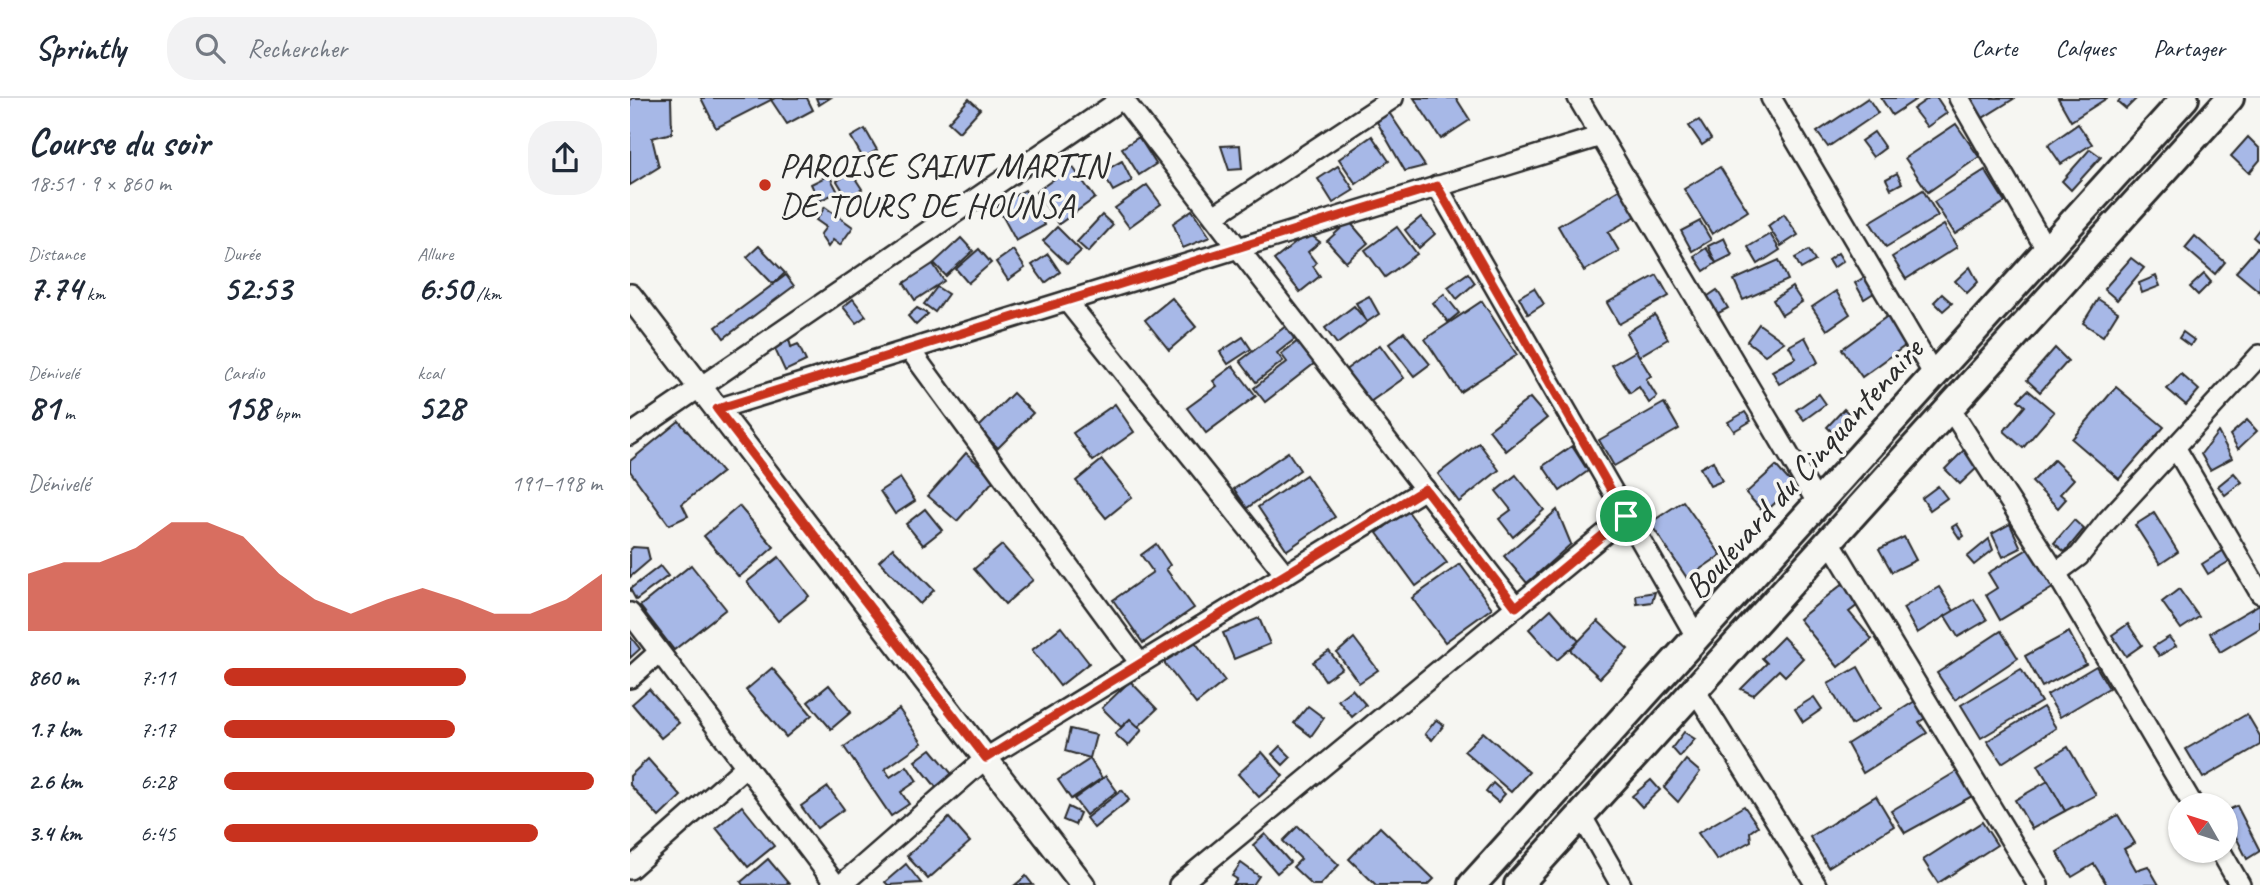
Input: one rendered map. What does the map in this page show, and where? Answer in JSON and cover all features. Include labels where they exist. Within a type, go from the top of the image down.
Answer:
[{"type":"main road","name":"Boulevard du Cinquantenaire","points":[[1472,885],[2185,98]]},
{"type":"main road","name":"Boulevard du Cinquantenaire","points":[[1518,885],[1951,410],[2230,98]]},
{"type":"street","points":[[630,435],[1123,98],[1516,607]]},
{"type":"street","points":[[1214,216],[1394,98]]},
{"type":"street","points":[[1578,98],[1818,504]]},
{"type":"street","points":[[1771,98],[1934,375]]},
{"type":"street","points":[[1959,98],[2046,249]]},
{"type":"street","points":[[717,409],[1601,136]]},
{"type":"street","points":[[1437,186],[1697,638]]},
{"type":"street","points":[[630,296],[1083,885]]},
{"type":"street","points":[[1067,301],[1285,574]]},
{"type":"street","points":[[910,350],[1139,662]]},
{"type":"street","points":[[2056,573],[2079,556],[2107,521],[2260,355]]},
{"type":"street","points":[[1951,410],[2056,573],[2186,793]]},
{"type":"street","points":[[2175,447],[2260,593]]},
{"type":"street","points":[[630,613],[839,885],[986,758],[1425,489]]},
{"type":"street","points":[[1179,885],[1626,516]]},
{"type":"street","points":[[1831,542],[2038,885]]},
{"type":"street","points":[[630,678],[659,652]]},
{"type":"street","points":[[1695,690],[1816,885]]},
{"type":"street","points":[[630,869],[746,766]]},
{"type":"street","points":[[1581,815],[1621,885]]},
{"type":"street","points":[[2227,863],[2240,885]]},
{"type":"building","points":[[671,98],[672,133],[652,138],[659,167],[630,185],[630,100]]},
{"type":"building","points":[[701,98],[771,98],[771,100],[716,128]]},
{"type":"building","points":[[807,98],[813,110],[787,124],[771,100]]},
{"type":"building","points":[[816,98],[830,98],[819,105]]},
{"type":"building","points":[[1414,98],[1456,98],[1470,120],[1441,139]]},
{"type":"building","points":[[1868,98],[1878,113],[1828,147],[1817,132]]},
{"type":"building","points":[[1881,98],[1918,98],[1892,115]]},
{"type":"building","points":[[1929,98],[1937,98],[1947,113],[1927,127],[1913,109]]},
{"type":"building","points":[[1968,98],[2015,98],[1981,119]]},
{"type":"building","points":[[2058,98],[2107,98],[2071,121]]},
{"type":"building","points":[[2121,98],[2137,98],[2126,109],[2118,102]]},
{"type":"building","points":[[969,99],[980,109],[959,132],[948,122]]},
{"type":"building","points":[[1388,111],[1425,166],[1405,171],[1377,122]]},
{"type":"building","points":[[1699,120],[1711,139],[1702,145],[1689,126]]},
{"type":"building","points":[[1956,124],[1979,157],[1928,192],[1905,158]]},
{"type":"building","points":[[2078,124],[2092,144],[2061,164],[2048,145]]},
{"type":"building","points":[[865,129],[877,150],[863,158],[851,137]]},
{"type":"building","points":[[1874,132],[1885,148],[1873,157],[1861,141]]},
{"type":"building","points":[[1372,136],[1389,161],[1356,184],[1339,159]]},
{"type":"building","points":[[1139,137],[1156,164],[1139,175],[1122,148]]},
{"type":"building","points":[[2248,137],[2260,149],[2260,160],[2249,173],[2231,156]]},
{"type":"building","points":[[1240,145],[1242,169],[1229,170],[1221,146]]},
{"type":"building","points":[[2090,149],[2101,157],[2071,190],[2062,181]]},
{"type":"building","points":[[1122,161],[1132,181],[1113,191],[1102,172]]},
{"type":"building","points":[[1072,166],[1095,198],[1059,224],[1036,192]]},
{"type":"building","points":[[1338,166],[1354,190],[1333,203],[1318,179]]},
{"type":"building","points":[[1720,167],[1748,211],[1712,234],[1684,189]]},
{"type":"building","points":[[1985,170],[2005,202],[1955,234],[1934,202]]},
{"type":"building","points":[[851,172],[862,189],[848,199],[837,181]]},
{"type":"building","points":[[1897,173],[1902,183],[1891,189],[1886,179]]},
{"type":"building","points":[[829,175],[838,192],[819,201],[811,184]]},
{"type":"building","points":[[1147,185],[1161,204],[1129,227],[1115,208]]},
{"type":"building","points":[[1622,188],[1638,215],[1608,232],[1619,251],[1584,271],[1558,226]]},
{"type":"building","points":[[1025,190],[1045,225],[1016,241],[997,206]]},
{"type":"building","points":[[1923,190],[1938,216],[1886,247],[1870,222]]},
{"type":"building","points":[[825,207],[853,227],[840,245],[833,240],[828,247],[820,235],[826,227],[816,220]]},
{"type":"building","points":[[1192,210],[1210,237],[1183,248],[1173,223]]},
{"type":"building","points":[[1784,214],[1798,235],[1781,246],[1768,226]]},
{"type":"building","points":[[1102,215],[1113,225],[1088,252],[1077,242]]},
{"type":"building","points":[[1421,217],[1435,234],[1419,248],[1405,230]]},
{"type":"building","points":[[1349,221],[1368,243],[1346,262],[1327,241]]},
{"type":"building","points":[[1700,221],[1711,240],[1692,251],[1681,231]]},
{"type":"building","points":[[1944,225],[1957,247],[1906,279],[1892,257]]},
{"type":"building","points":[[1057,227],[1081,251],[1067,264],[1043,241]]},
{"type":"building","points":[[1397,227],[1417,254],[1385,277],[1365,250]]},
{"type":"building","points":[[2260,228],[2260,243],[2253,237]]},
{"type":"building","points":[[1308,233],[1320,242],[1308,252],[1316,263],[1313,266],[1320,276],[1300,292],[1274,260]]},
{"type":"building","points":[[1770,234],[1780,250],[1758,264],[1748,247]]},
{"type":"building","points":[[2195,236],[2225,262],[2215,274],[2185,248]]},
{"type":"building","points":[[961,238],[973,251],[946,276],[934,263]]},
{"type":"building","points":[[1724,238],[1732,255],[1716,263],[1708,246]]},
{"type":"building","points":[[759,246],[785,273],[773,284],[747,257]]},
{"type":"building","points":[[1706,248],[1716,263],[1704,271],[1694,256]]},
{"type":"building","points":[[2257,248],[2260,251],[2260,292],[2236,272]]},
{"type":"building","points":[[979,249],[991,263],[968,283],[956,269]]},
{"type":"building","points":[[1013,250],[1025,268],[1008,280],[996,262]]},
{"type":"building","points":[[1809,250],[1815,261],[1801,269],[1795,258]]},
{"type":"building","points":[[1838,253],[1843,261],[1833,268],[1828,260]]},
{"type":"building","points":[[1048,254],[1060,272],[1045,283],[1032,265]]},
{"type":"building","points":[[2131,258],[2144,268],[2117,300],[2104,289]]},
{"type":"building","points":[[1779,260],[1788,280],[1743,300],[1734,280]]},
{"type":"building","points":[[933,264],[944,281],[915,300],[904,283]]},
{"type":"building","points":[[1970,267],[1978,282],[1967,293],[1955,281]]},
{"type":"building","points":[[1468,273],[1475,283],[1457,299],[1448,287]]},
{"type":"building","points":[[2204,274],[2211,282],[2198,295],[2190,287]]},
{"type":"building","points":[[786,275],[794,286],[724,338],[716,327]]},
{"type":"building","points":[[1657,275],[1669,296],[1619,324],[1607,303]]},
{"type":"building","points":[[1868,275],[1877,291],[1864,299],[1855,283]]},
{"type":"building","points":[[2156,276],[2160,286],[2142,293],[2139,283]]},
{"type":"building","points":[[937,287],[948,294],[935,312],[924,304]]},
{"type":"building","points":[[1792,287],[1802,302],[1782,315],[1773,300]]},
{"type":"building","points":[[1534,288],[1544,304],[1528,314],[1519,297]]},
{"type":"building","points":[[1717,290],[1728,308],[1715,315],[1705,298]]},
{"type":"building","points":[[1836,291],[1850,314],[1827,330],[1812,307]]},
{"type":"building","points":[[1444,294],[1459,313],[1448,322],[1433,303]]},
{"type":"building","points":[[1942,294],[1952,303],[1943,311],[1934,302]]},
{"type":"building","points":[[1369,296],[1379,314],[1367,322],[1356,303]]},
{"type":"building","points":[[1172,298],[1196,327],[1169,350],[1145,320]]},
{"type":"building","points":[[853,299],[866,316],[856,323],[843,307]]},
{"type":"building","points":[[2098,299],[2118,312],[2103,336],[2083,323]]},
{"type":"building","points":[[1482,301],[1517,355],[1460,392],[1425,339]]},
{"type":"building","points":[[1354,306],[1367,322],[1337,344],[1325,328]]},
{"type":"building","points":[[917,308],[928,314],[916,325],[908,316]]},
{"type":"building","points":[[1655,315],[1668,339],[1639,356],[1626,333]]},
{"type":"building","points":[[1889,315],[1909,343],[1862,377],[1842,349]]},
{"type":"building","points":[[1759,324],[1784,342],[1765,355],[1747,341]]},
{"type":"building","points":[[1286,326],[1296,338],[1277,353],[1283,361],[1256,382],[1240,361]]},
{"type":"building","points":[[1404,332],[1430,364],[1414,376],[1389,344]]},
{"type":"building","points":[[2183,332],[2194,340],[2190,346],[2179,338]]},
{"type":"building","points":[[1243,337],[1251,349],[1228,364],[1220,352]]},
{"type":"building","points":[[1805,337],[1818,362],[1779,384],[1772,371],[1796,358],[1789,346]]},
{"type":"building","points":[[789,339],[791,347],[798,344],[806,361],[785,371],[774,347]]},
{"type":"building","points":[[1298,341],[1315,363],[1265,402],[1254,388],[1287,362],[1281,354]]},
{"type":"building","points":[[1380,345],[1404,378],[1367,404],[1344,371]]},
{"type":"building","points":[[2055,348],[2068,361],[2040,392],[2027,380]]},
{"type":"building","points":[[1636,351],[1651,376],[1646,379],[1657,397],[1649,403],[1639,387],[1630,393],[1612,365]]},
{"type":"building","points":[[1233,366],[1256,396],[1206,433],[1187,408],[1217,386],[1213,381]]},
{"type":"building","points":[[2181,374],[2199,390],[2186,405],[2167,389]]},
{"type":"building","points":[[2116,387],[2164,427],[2119,479],[2072,439]]},
{"type":"building","points":[[2028,390],[2054,412],[2023,448],[2004,431],[2025,406],[2018,400]]},
{"type":"building","points":[[1013,393],[1033,413],[998,448],[978,428]]},
{"type":"building","points":[[1819,394],[1826,404],[1804,420],[1796,410]]},
{"type":"building","points":[[1530,398],[1547,418],[1506,451],[1489,430]]},
{"type":"building","points":[[1664,403],[1679,429],[1614,466],[1599,440]]},
{"type":"building","points":[[1115,404],[1134,432],[1093,461],[1073,433]]},
{"type":"building","points":[[1844,409],[1856,420],[1838,438],[1827,427]]},
{"type":"building","points":[[1745,412],[1751,421],[1734,431],[1728,422]]},
{"type":"building","points":[[2247,420],[2257,431],[2238,449],[2230,435]]},
{"type":"building","points":[[679,421],[722,472],[682,504],[688,516],[669,525],[630,471],[630,461]]},
{"type":"building","points":[[2218,432],[2232,458],[2210,470],[2201,454]]},
{"type":"building","points":[[1479,443],[1499,470],[1459,502],[1438,474]]},
{"type":"building","points":[[1572,446],[1588,471],[1560,491],[1543,466]]},
{"type":"building","points":[[1965,449],[1980,465],[1960,484],[1945,469]]},
{"type":"building","points":[[1288,452],[1300,470],[1247,508],[1234,489]]},
{"type":"building","points":[[966,453],[995,479],[957,521],[928,496]]},
{"type":"building","points":[[1102,460],[1132,497],[1106,518],[1076,481]]},
{"type":"building","points":[[2054,460],[2074,479],[2060,494],[2066,499],[2058,508],[2032,482]]},
{"type":"building","points":[[1713,461],[1722,481],[1710,486],[1700,468]]},
{"type":"building","points":[[1776,466],[1794,486],[1764,513],[1746,493]]},
{"type":"building","points":[[2234,473],[2242,482],[2225,495],[2218,486]]},
{"type":"building","points":[[1306,475],[1335,517],[1287,550],[1258,507]]},
{"type":"building","points":[[1516,475],[1544,510],[1513,537],[1499,519],[1511,510],[1496,491]]},
{"type":"building","points":[[900,478],[915,501],[895,514],[880,491]]},
{"type":"building","points":[[1938,486],[1947,498],[1930,510],[1922,498]]},
{"type":"building","points":[[1683,501],[1721,555],[1687,578],[1650,523]]},
{"type":"building","points":[[739,506],[774,547],[739,577],[704,536]]},
{"type":"building","points":[[925,509],[942,530],[923,545],[906,524]]},
{"type":"building","points":[[1407,510],[1447,563],[1416,586],[1377,533]]},
{"type":"building","points":[[1557,510],[1571,544],[1527,583],[1504,556]]},
{"type":"building","points":[[2154,513],[2178,552],[2160,564],[2135,525]]},
{"type":"building","points":[[2074,520],[2084,529],[2065,552],[2054,543]]},
{"type":"building","points":[[1957,524],[1964,536],[1960,539],[1952,527]]},
{"type":"building","points":[[2010,524],[2021,548],[2003,557],[1992,534]]},
{"type":"building","points":[[1904,537],[1916,560],[1892,572],[1879,549]]},
{"type":"building","points":[[1989,539],[1993,550],[1974,565],[1967,557]]},
{"type":"building","points":[[1156,544],[1170,565],[1166,569],[1194,608],[1143,643],[1113,600],[1153,572],[1141,555]]},
{"type":"building","points":[[1002,545],[1033,580],[1005,604],[974,569]]},
{"type":"building","points":[[2033,546],[2056,586],[2000,620],[1986,595],[1997,588],[1988,573]]},
{"type":"building","points":[[633,547],[647,548],[650,560],[630,577],[630,550]]},
{"type":"building","points":[[2229,547],[2235,558],[2208,574],[2202,564]]},
{"type":"building","points":[[893,548],[934,590],[920,604],[879,561]]},
{"type":"building","points":[[779,557],[809,596],[778,621],[747,582]]},
{"type":"building","points":[[1460,564],[1492,608],[1445,642],[1412,598]]},
{"type":"building","points":[[691,565],[726,609],[674,650],[640,606]]},
{"type":"building","points":[[660,566],[668,576],[636,600],[630,589]]},
{"type":"building","points":[[1845,582],[1862,602],[1849,612],[1872,639],[1838,667],[1799,619]]},
{"type":"building","points":[[1939,587],[1954,611],[1917,633],[1903,608]]},
{"type":"building","points":[[2179,589],[2199,617],[2181,629],[2162,602]]},
{"type":"building","points":[[1655,592],[1652,602],[1637,604],[1636,595]]},
{"type":"building","points":[[1974,599],[1987,620],[1958,637],[1945,616]]},
{"type":"building","points":[[2260,604],[2260,628],[2220,652],[2210,633]]},
{"type":"building","points":[[1551,609],[1579,641],[1557,660],[1529,629]]},
{"type":"building","points":[[1259,618],[1270,644],[1234,659],[1223,633]]},
{"type":"building","points":[[1598,621],[1628,649],[1600,678],[1570,650]]},
{"type":"building","points":[[2128,624],[2142,645],[2126,656],[2112,635]]},
{"type":"building","points":[[1061,627],[1089,663],[1060,686],[1032,650]]},
{"type":"building","points":[[2001,631],[2018,658],[1955,700],[1937,673]]},
{"type":"building","points":[[2069,632],[2086,664],[2042,687],[2025,656]]},
{"type":"building","points":[[630,636],[640,649],[630,658]]},
{"type":"building","points":[[1783,637],[1803,658],[1785,676],[1779,670],[1753,695],[1741,689],[1767,663],[1762,658]]},
{"type":"building","points":[[2169,637],[2176,646],[2159,656],[2153,647]]},
{"type":"building","points":[[1192,638],[1225,681],[1196,704],[1163,661]]},
{"type":"building","points":[[1354,638],[1378,670],[1359,683],[1337,653]]},
{"type":"building","points":[[1329,651],[1342,668],[1325,680],[1313,662]]},
{"type":"building","points":[[2096,666],[2109,688],[2060,717],[2047,695]]},
{"type":"building","points":[[1858,667],[1881,708],[1851,725],[1828,684]]},
{"type":"building","points":[[772,668],[812,715],[786,737],[746,690]]},
{"type":"building","points":[[2021,669],[2041,702],[1981,738],[1961,705]]},
{"type":"building","points":[[1130,681],[1157,709],[1138,727],[1130,719],[1121,727],[1102,708]]},
{"type":"building","points":[[829,685],[851,712],[831,729],[808,702]]},
{"type":"building","points":[[649,689],[679,723],[661,738],[632,704]]},
{"type":"building","points":[[1352,689],[1366,705],[1352,717],[1338,700]]},
{"type":"building","points":[[1814,697],[1822,709],[1803,722],[1795,709]]},
{"type":"building","points":[[1915,701],[1927,717],[1919,722],[1927,733],[1863,773],[1847,744]]},
{"type":"building","points":[[1308,706],[1324,718],[1311,736],[1294,723]]},
{"type":"building","points":[[2043,707],[2056,728],[2002,763],[1987,741]]},
{"type":"building","points":[[899,709],[922,743],[885,769],[890,777],[907,766],[917,781],[901,792],[909,804],[891,816],[844,747]]},
{"type":"building","points":[[2247,714],[2260,736],[2260,745],[2203,778],[2186,749]]},
{"type":"building","points":[[1130,719],[1142,730],[1128,746],[1115,734]]},
{"type":"building","points":[[1436,720],[1444,725],[1432,740],[1425,734]]},
{"type":"building","points":[[1070,729],[1096,735],[1090,758],[1065,751]]},
{"type":"building","points":[[1483,732],[1529,772],[1511,792],[1464,751]]},
{"type":"building","points":[[1684,732],[1695,739],[1680,757],[1672,748]]},
{"type":"building","points":[[1280,746],[1291,757],[1283,765],[1272,754]]},
{"type":"building","points":[[2068,747],[2096,795],[2065,811],[2038,765]]},
{"type":"building","points":[[931,749],[952,774],[936,787],[915,761]]},
{"type":"building","points":[[1262,752],[1283,776],[1259,797],[1238,774]]},
{"type":"building","points":[[648,759],[681,796],[659,817],[630,785],[630,776]]},
{"type":"building","points":[[1090,759],[1102,778],[1071,799],[1058,780]]},
{"type":"building","points":[[1686,760],[1700,772],[1678,802],[1664,788]]},
{"type":"building","points":[[1959,770],[1974,795],[1905,833],[1891,811]]},
{"type":"building","points":[[1106,776],[1117,791],[1086,815],[1074,799]]},
{"type":"building","points":[[1651,780],[1660,790],[1642,807],[1632,796]]},
{"type":"building","points":[[2048,781],[2065,811],[2032,829],[2015,800]]},
{"type":"building","points":[[1493,783],[1505,794],[1498,802],[1486,792]]},
{"type":"building","points":[[828,787],[844,809],[817,828],[801,806]]},
{"type":"building","points":[[1122,790],[1129,800],[1094,828],[1086,818]]},
{"type":"building","points":[[1876,796],[1894,826],[1828,867],[1810,837]]},
{"type":"building","points":[[742,806],[774,846],[748,867],[716,828]]},
{"type":"building","points":[[1744,806],[1758,826],[1750,832],[1751,841],[1717,860],[1698,833]]},
{"type":"building","points":[[1068,807],[1080,813],[1075,825],[1063,820]]},
{"type":"building","points":[[2238,808],[2260,851],[2247,859],[2238,841]]},
{"type":"building","points":[[2118,815],[2135,843],[2124,849],[2136,870],[2148,866],[2159,885],[2107,885],[2094,864],[2072,877],[2057,852]]},
{"type":"building","points":[[949,818],[970,842],[928,879],[907,856]]},
{"type":"building","points":[[1982,822],[1997,845],[1938,883],[1923,860]]},
{"type":"building","points":[[1298,826],[1339,865],[1320,885],[1312,885],[1293,867],[1301,859],[1283,841]]},
{"type":"building","points":[[1380,827],[1434,879],[1428,885],[1376,885],[1349,859]]},
{"type":"building","points":[[1265,834],[1290,862],[1277,873],[1253,845]]},
{"type":"building","points":[[768,859],[789,884],[743,885],[741,882]]},
{"type":"building","points":[[1241,863],[1259,876],[1253,885],[1233,885],[1237,879],[1232,876]]},
{"type":"building","points":[[906,864],[921,883],[888,885],[885,882]]},
{"type":"building","points":[[1026,876],[1033,885],[1015,885]]},
{"type":"place","name":"PAROISE SAINT MARTIN DE TOURS DE HOUNSA","points":[[765,185]]},
{"type":"route","points":[[1437,186],[1626,516],[1516,607],[1425,489],[986,758],[717,409],[1437,186]]}]
